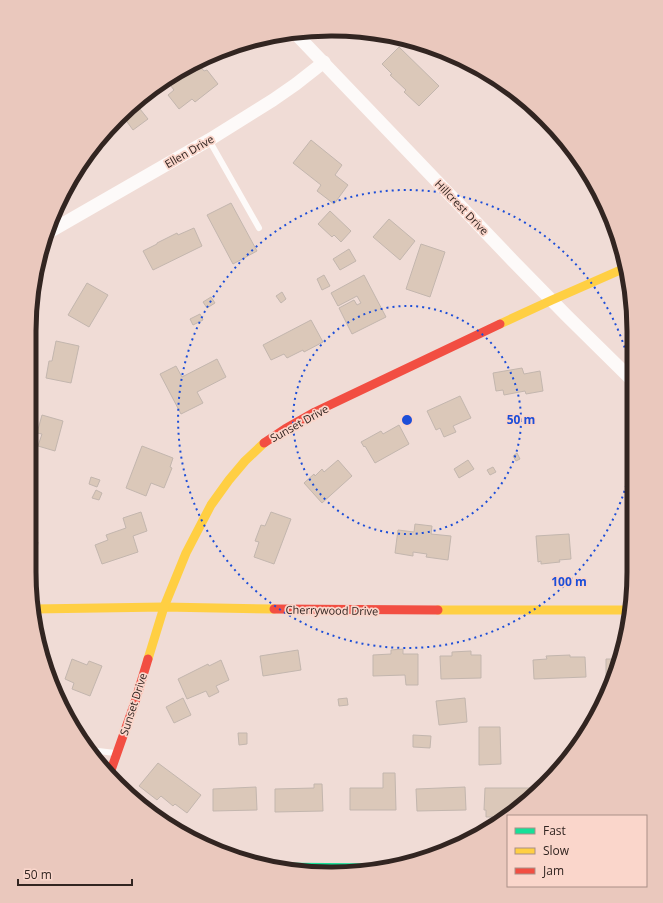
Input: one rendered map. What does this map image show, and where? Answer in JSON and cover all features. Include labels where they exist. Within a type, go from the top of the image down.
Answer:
[{"type":"street","name":"Hillcrest Drive","points":[[300,38],[510,257],[627,375]]},
{"type":"street","name":"Ellen Drive","points":[[55,229],[209,140],[273,100],[324,62]]},
{"type":"street","name":"Sunset Drive","points":[[111,768],[135,702],[164,607],[186,553],[211,505],[245,461],[264,443],[315,412],[552,300],[620,270]]},
{"type":"street","name":"Cherrywood Drive","points":[[39,609],[164,607],[368,610],[624,610]]},
{"type":"lane","points":[[209,140],[259,228]]},
{"type":"lane","points":[[97,751],[116,754]]},
{"type":"building","points":[[399,47],[439,86],[419,106],[404,92],[406,90],[390,75],[392,74],[382,64]]},
{"type":"building","points":[[200,66],[204,71],[207,70],[218,84],[195,102],[192,99],[179,109],[168,95],[174,90],[170,84]]},
{"type":"building","points":[[139,108],[148,119],[133,130],[126,120]]},
{"type":"building","points":[[311,140],[342,165],[335,175],[348,185],[334,204],[317,191],[321,185],[293,163]]},
{"type":"building","points":[[231,203],[257,251],[233,264],[207,215]]},
{"type":"building","points":[[330,211],[351,231],[341,242],[334,235],[332,237],[318,224]]},
{"type":"building","points":[[389,219],[415,241],[400,260],[373,237]]},
{"type":"building","points":[[194,228],[202,246],[153,270],[143,251],[177,233],[178,235]]},
{"type":"building","points":[[421,244],[445,252],[430,297],[406,289]]},
{"type":"building","points":[[349,249],[356,261],[340,270],[333,259]]},
{"type":"building","points":[[324,275],[330,286],[322,290],[317,279]]},
{"type":"building","points":[[364,275],[386,317],[352,334],[339,308],[354,300],[357,305],[361,303],[357,296],[338,306],[331,293]]},
{"type":"building","points":[[87,283],[108,295],[89,327],[68,315]]},
{"type":"building","points":[[282,292],[286,299],[281,303],[276,296]]},
{"type":"building","points":[[211,297],[215,303],[207,308],[203,302]]},
{"type":"building","points":[[200,314],[203,320],[193,325],[190,319]]},
{"type":"building","points":[[311,320],[323,342],[304,352],[303,350],[287,358],[284,354],[271,360],[263,345]]},
{"type":"building","points":[[56,341],[79,346],[71,383],[46,378],[49,361],[52,361]]},
{"type":"building","points":[[217,359],[226,377],[197,392],[203,403],[181,414],[160,374],[176,366],[182,377]]},
{"type":"building","points":[[522,368],[524,374],[540,371],[543,391],[526,394],[525,391],[504,395],[503,390],[496,391],[493,373]]},
{"type":"building","points":[[460,396],[471,418],[453,426],[456,432],[444,437],[440,428],[436,430],[427,411]]},
{"type":"building","points":[[42,415],[63,421],[55,451],[38,446],[42,434],[37,433]]},
{"type":"building","points":[[399,425],[409,444],[375,463],[361,442],[381,431],[383,434]]},
{"type":"building","points":[[142,446],[173,458],[170,467],[172,468],[164,488],[151,483],[146,496],[126,488]]},
{"type":"building","points":[[517,453],[520,459],[516,461],[513,456]]},
{"type":"building","points":[[338,460],[352,476],[322,503],[304,483],[314,474],[315,476],[322,469],[324,472]]},
{"type":"building","points":[[468,460],[474,469],[459,478],[454,469]]},
{"type":"building","points":[[493,467],[496,472],[490,475],[487,470]]},
{"type":"building","points":[[91,477],[100,480],[97,487],[89,484]]},
{"type":"building","points":[[96,490],[102,493],[99,500],[92,498]]},
{"type":"building","points":[[141,512],[147,531],[133,536],[138,552],[102,564],[95,545],[108,540],[106,535],[126,528],[123,518]]},
{"type":"building","points":[[271,512],[291,519],[274,564],[254,557],[259,542],[255,541],[261,525],[265,526]]},
{"type":"building","points":[[415,524],[432,526],[431,534],[451,536],[448,560],[426,557],[427,554],[413,552],[413,556],[395,553],[398,530],[414,532]]},
{"type":"building","points":[[569,534],[571,559],[541,564],[541,561],[538,562],[536,536]]},
{"type":"building","points":[[36,542],[38,542],[36,557]]},
{"type":"building","points":[[403,649],[403,654],[418,654],[418,685],[406,685],[405,675],[373,676],[373,655],[391,654],[391,650]]},
{"type":"building","points":[[298,650],[301,670],[263,676],[260,656]]},
{"type":"building","points":[[471,651],[471,655],[481,655],[481,678],[441,679],[440,656],[452,656],[452,652]]},
{"type":"building","points":[[570,655],[570,657],[585,657],[586,677],[534,679],[533,660],[547,659],[546,656]]},
{"type":"building","points":[[72,659],[87,665],[89,661],[102,666],[90,696],[72,689],[74,683],[65,679]]},
{"type":"building","points":[[606,659],[613,659],[607,680]]},
{"type":"building","points":[[221,660],[229,680],[216,686],[219,692],[209,697],[206,691],[187,699],[178,679],[208,664],[209,666]]},
{"type":"building","points":[[600,689],[603,689],[600,696]]},
{"type":"building","points":[[183,698],[191,715],[174,723],[166,707]]},
{"type":"building","points":[[347,698],[348,705],[339,706],[338,699]]},
{"type":"building","points":[[465,698],[467,722],[439,725],[436,701]]},
{"type":"building","points":[[479,727],[500,727],[501,764],[479,765]]},
{"type":"building","points":[[238,733],[247,733],[247,744],[239,745]]},
{"type":"building","points":[[413,735],[431,736],[430,748],[413,747]]},
{"type":"building","points":[[158,763],[201,795],[187,813],[175,804],[173,806],[161,796],[157,800],[139,786]]},
{"type":"building","points":[[383,773],[395,773],[396,810],[350,810],[350,788],[383,788]]},
{"type":"building","points":[[314,784],[322,784],[323,811],[275,812],[275,789],[314,788]]},
{"type":"building","points":[[256,787],[257,810],[213,811],[213,789]]},
{"type":"building","points":[[465,787],[466,810],[417,811],[416,789]]},
{"type":"building","points":[[485,788],[532,788],[496,817],[486,817],[486,810],[484,810]]},
{"type":"traffic: slow","points":[[500,324],[620,270]]},
{"type":"traffic: slow","points":[[148,659],[164,607],[186,553],[211,505],[245,461],[264,443]]},
{"type":"traffic: slow","points":[[39,609],[164,607],[274,609]]},
{"type":"traffic: slow","points":[[438,610],[624,610]]},
{"type":"traffic: jam","points":[[264,443],[315,412],[500,324]]},
{"type":"traffic: jam","points":[[274,609],[438,610]]},
{"type":"traffic: jam","points":[[112,769],[135,702],[148,659]]}]
